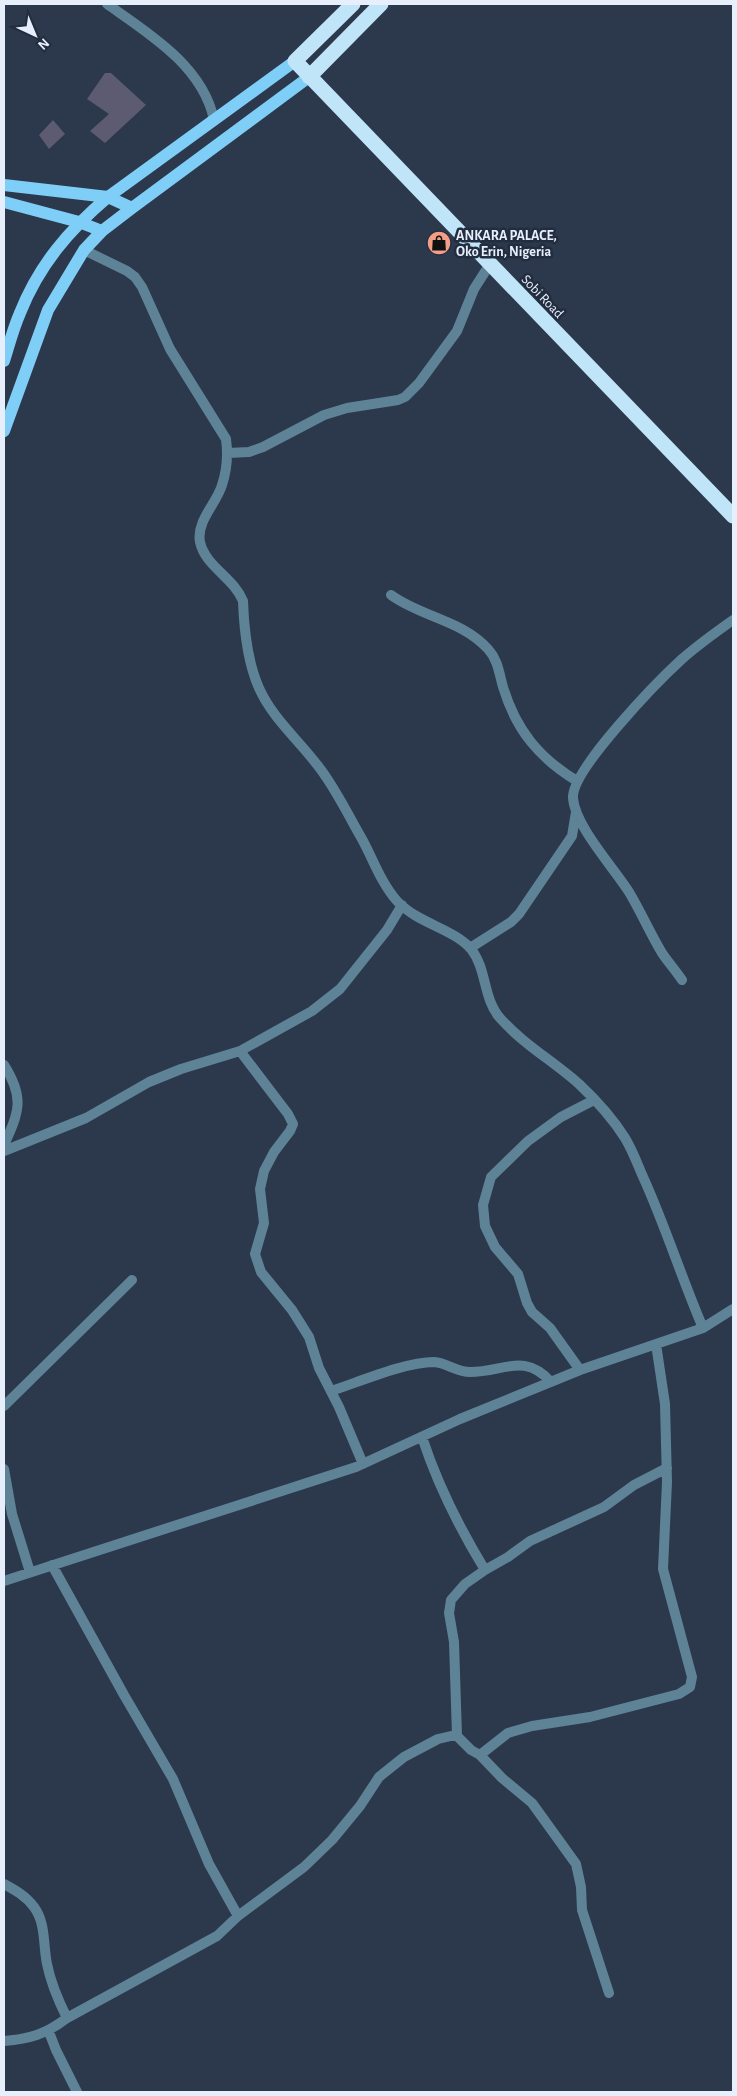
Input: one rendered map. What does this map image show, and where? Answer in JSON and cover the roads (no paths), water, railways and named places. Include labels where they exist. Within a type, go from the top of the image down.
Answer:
[{"type":"highway","points":[[295,61],[353,4]]},
{"type":"highway","points":[[309,77],[381,4]]},
{"type":"highway","name":"Sobi Road","points":[[295,61],[733,516]]},
{"type":"main road","points":[[4,361],[20,313],[45,264],[79,222],[108,197],[295,61]]},
{"type":"main road","points":[[4,431],[48,310],[84,250],[102,231],[309,77]]},
{"type":"main road","points":[[4,185],[108,197],[132,208]]},
{"type":"main road","points":[[4,202],[79,222],[102,231]]},
{"type":"street","points":[[107,4],[159,40],[193,76],[212,108],[214,120]]},
{"type":"street","points":[[84,250],[127,271],[135,277],[142,287],[170,349],[226,439],[228,453],[222,487],[200,533],[200,543],[206,556],[239,591],[243,601],[250,662],[259,689],[270,707],[326,776],[361,838],[382,881],[402,905],[414,915],[461,940],[470,948],[476,957],[489,1000],[498,1016],[538,1053],[578,1084],[594,1100],[626,1139],[670,1240],[685,1286],[703,1328]]},
{"type":"street","points":[[228,453],[249,452],[263,447],[324,415],[347,408],[398,400],[405,397],[419,383],[457,331],[474,290],[490,264]]},
{"type":"street","points":[[391,595],[405,605],[456,625],[486,647],[498,665],[503,688],[518,723],[535,749],[556,769],[577,781]]},
{"type":"street","points":[[682,980],[663,954],[629,892],[598,848],[576,812],[573,797],[577,781],[593,756],[682,659],[733,620]]},
{"type":"street","points":[[470,948],[512,922],[520,914],[572,836],[576,812]]},
{"type":"street","points":[[4,1151],[86,1118],[148,1082],[181,1069],[240,1051],[312,1011],[340,989],[387,930],[402,905]]},
{"type":"street","points":[[240,1051],[288,1114],[293,1124],[264,1171],[260,1189],[264,1223],[255,1254],[257,1262],[261,1272],[292,1310],[309,1337],[319,1368],[363,1464]]},
{"type":"street","points":[[4,1065],[16,1088],[19,1106],[13,1126],[4,1145]]},
{"type":"street","points":[[580,1370],[550,1328],[532,1312],[527,1303],[518,1274],[495,1247],[485,1226],[483,1205],[491,1177],[528,1140],[561,1117],[594,1100]]},
{"type":"street","points":[[4,1406],[132,1280]]},
{"type":"street","points":[[4,1581],[363,1464],[580,1370],[703,1328],[733,1309]]},
{"type":"street","points":[[480,1755],[508,1733],[532,1726],[590,1717],[679,1694],[690,1686],[692,1678],[663,1569],[667,1468],[665,1404],[656,1344]]},
{"type":"street","points":[[331,1392],[392,1370],[430,1362],[444,1363],[468,1372],[524,1364],[536,1368],[551,1382]]},
{"type":"street","points":[[422,1437],[431,1465],[471,1547],[485,1570]]},
{"type":"street","points":[[609,1993],[582,1910],[581,1887],[576,1864],[532,1803],[457,1736],[454,1652],[449,1613],[451,1600],[465,1584],[485,1570],[508,1558],[530,1541],[604,1507],[634,1485],[667,1468]]},
{"type":"street","points":[[4,1469],[12,1514],[30,1572]]},
{"type":"street","points":[[52,1565],[173,1779],[209,1864],[238,1916]]},
{"type":"street","points":[[4,2040],[20,2040],[49,2032],[67,2018],[217,1936],[238,1916],[304,1867],[332,1840],[360,1806],[379,1777],[404,1757],[438,1738],[457,1736]]},
{"type":"street","points":[[4,1884],[21,1893],[35,1908],[42,1924],[46,1961],[54,1992],[67,2018]]},
{"type":"street","points":[[49,2032],[77,2092]]},
{"type":"place","name":"ANKARA PALACE, Oko Erin, Nigeria","points":[[439,243]]}]
